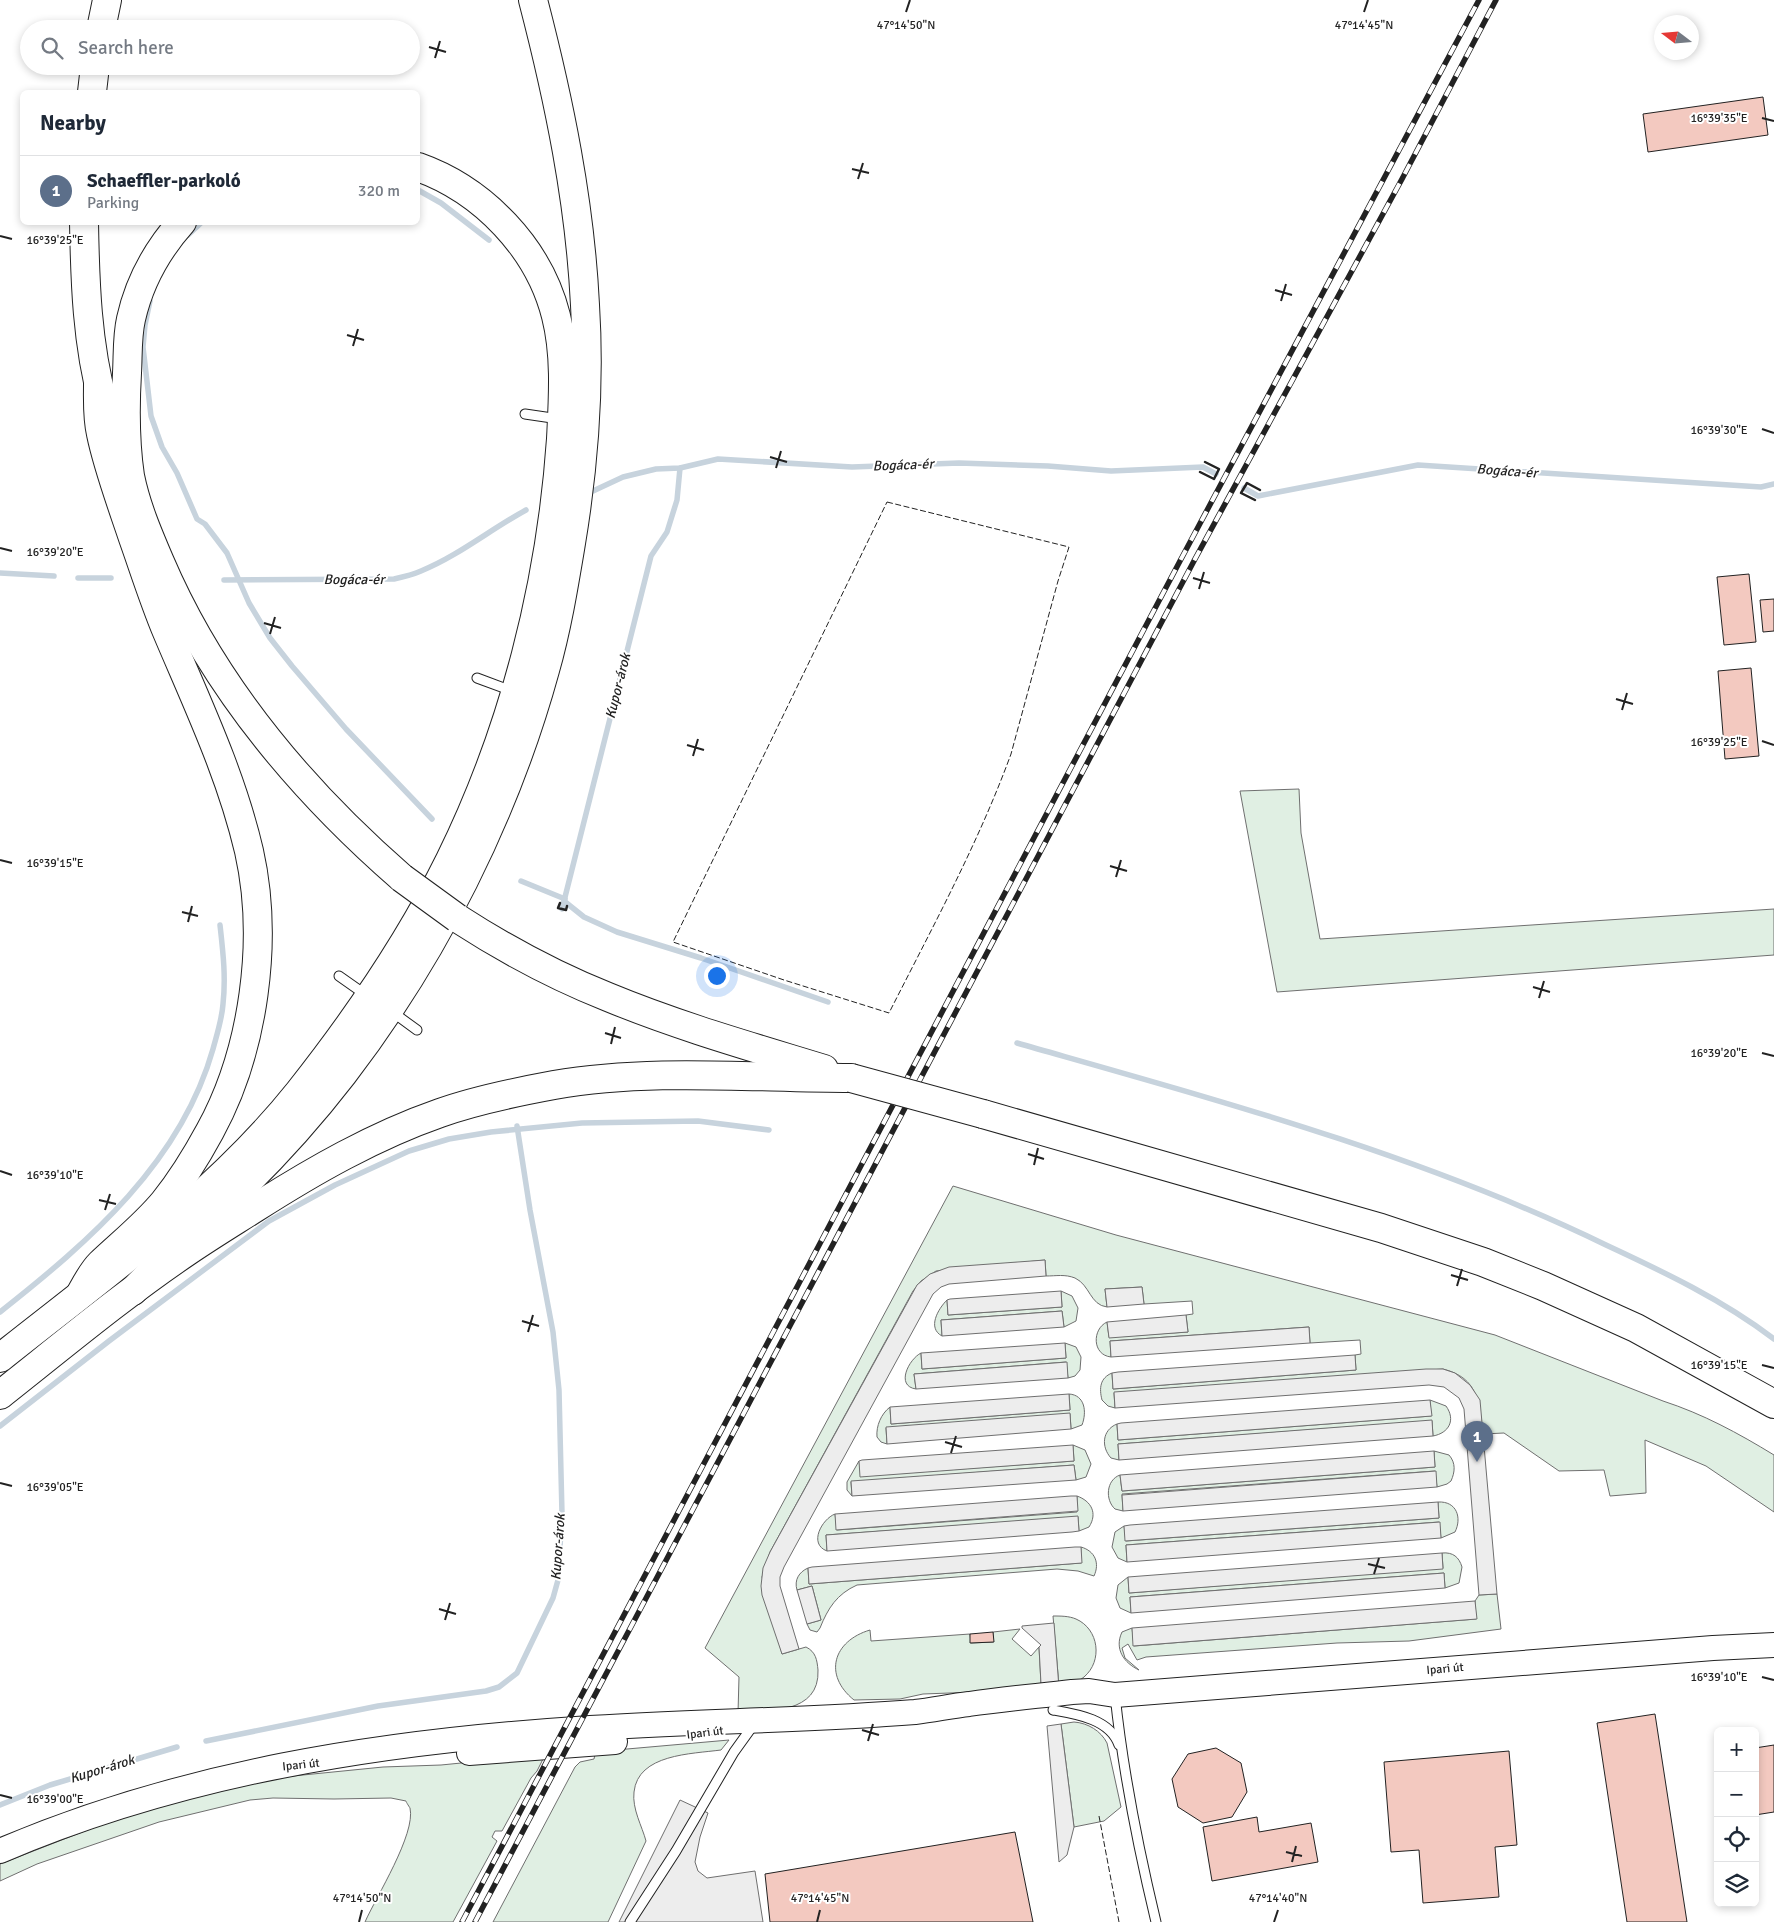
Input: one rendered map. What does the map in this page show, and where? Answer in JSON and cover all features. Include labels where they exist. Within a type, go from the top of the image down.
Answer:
[{"type":"main road","points":[[103,20],[107,0]]},
{"type":"main road","points":[[0,1358],[145,1242],[234,1163],[282,1113],[345,1031],[378,1003],[438,931],[489,827],[512,771],[546,668],[561,599],[577,504],[583,445],[586,365],[586,308],[567,154],[533,0]]},
{"type":"main road","points":[[92,90],[94,75]]},
{"type":"main road","points":[[132,1291],[158,1264],[232,1197],[282,1146],[341,1076],[374,1032],[378,1003],[401,948],[449,862],[480,791],[514,692],[546,568],[553,522],[562,419],[563,381],[560,336],[556,316],[547,290],[523,246],[488,208],[450,181],[420,168]]},
{"type":"main road","points":[[84,225],[85,269],[90,327],[98,384],[118,461],[141,518],[171,589],[195,633],[252,720],[314,794],[343,824],[402,878],[457,918],[505,948],[563,978],[610,998],[815,1073]]},
{"type":"main road","points":[[141,518],[130,476],[126,427],[126,382],[130,321],[141,284],[157,254],[180,225]]},
{"type":"main road","points":[[80,1293],[98,1266],[163,1204],[210,1132],[230,1085],[241,1051],[249,1019],[257,958],[257,921],[249,852],[230,784],[154,599],[120,502],[100,433],[98,384]]},
{"type":"main road","points":[[0,1394],[132,1291],[188,1252],[298,1181],[393,1132],[440,1113],[520,1092],[603,1079],[815,1073],[851,1078],[983,1114],[1334,1214],[1483,1262],[1543,1286],[1636,1328],[1730,1378],[1774,1404]]},
{"type":"street","name":"Ipari út","points":[[272,1768],[382,1749],[526,1732],[919,1711],[1002,1699],[1072,1692],[1100,1692],[1116,1695],[1712,1648],[1774,1645]]},
{"type":"street","name":"Ipari út","points":[[919,1711],[974,1714],[1052,1710],[1091,1705],[1116,1695]]},
{"type":"street","name":"Ipari út","points":[[272,1768],[363,1759],[491,1752],[639,1740],[830,1717]]},
{"type":"street","points":[[0,1851],[53,1828],[120,1806],[200,1783],[272,1768]]},
{"type":"lane","points":[[525,414],[562,419]]},
{"type":"lane","points":[[477,678],[514,692]]},
{"type":"lane","points":[[339,976],[417,1030]]},
{"type":"lane","points":[[1116,1695],[1122,1755],[1137,1843],[1156,1922]]},
{"type":"lane","points":[[1052,1710],[1083,1717],[1104,1726],[1117,1741],[1122,1755]]},
{"type":"lane","points":[[630,1922],[676,1851],[734,1752],[752,1727]]},
{"type":"green space","points":[[1299,789],[1301,833],[1320,939],[1774,909],[1774,955],[1277,992],[1240,791]]},
{"type":"green space","points":[[953,1186],[1116,1235],[1495,1335],[1692,1412],[1734,1432],[1774,1455],[1774,1512],[1706,1466],[1645,1440],[1646,1493],[1610,1496],[1604,1470],[1559,1471],[1504,1433],[1483,1434],[1475,1393],[1464,1379],[1455,1373],[1443,1369],[1114,1393],[1115,1408],[1108,1406],[1102,1400],[1101,1384],[1112,1373],[1113,1389],[1356,1370],[1355,1355],[1361,1354],[1360,1340],[1310,1343],[1309,1327],[1110,1341],[1111,1357],[1100,1352],[1097,1347],[1097,1336],[1102,1325],[1107,1322],[1109,1337],[1188,1332],[1186,1315],[1193,1314],[1192,1301],[1144,1304],[1142,1287],[1105,1289],[1107,1307],[1097,1303],[1084,1285],[1075,1278],[1046,1276],[1045,1260],[936,1271],[921,1281],[913,1291],[770,1552],[762,1577],[782,1654],[806,1647],[812,1651],[818,1666],[816,1684],[811,1695],[790,1707],[763,1712],[738,1713],[739,1677],[705,1648]]},
{"type":"green space","points":[[1061,1291],[1072,1296],[1078,1308],[1076,1321],[1064,1327],[1062,1311],[941,1320],[942,1336],[935,1328],[940,1308],[947,1300],[948,1315],[1062,1307]]},
{"type":"green space","points":[[1065,1343],[1076,1347],[1081,1357],[1080,1370],[1075,1376],[1068,1378],[1066,1362],[914,1374],[916,1389],[906,1383],[906,1372],[909,1366],[916,1356],[921,1353],[922,1369],[1066,1358]]},
{"type":"green space","points":[[1069,1394],[1078,1397],[1084,1410],[1082,1425],[1071,1429],[1070,1414],[886,1428],[887,1444],[881,1442],[877,1437],[880,1420],[890,1407],[891,1424],[1070,1410]]},
{"type":"green space","points":[[1430,1400],[1446,1406],[1450,1416],[1447,1429],[1433,1436],[1432,1421],[1118,1444],[1119,1460],[1111,1458],[1105,1444],[1108,1430],[1117,1424],[1118,1440],[1431,1416]]},
{"type":"green space","points":[[1073,1445],[1085,1450],[1091,1464],[1086,1477],[1076,1480],[1074,1465],[851,1482],[852,1496],[847,1490],[847,1482],[859,1461],[861,1476],[1074,1461]]},
{"type":"green space","points":[[1434,1451],[1449,1455],[1453,1461],[1454,1468],[1451,1481],[1437,1487],[1435,1471],[1122,1494],[1123,1511],[1115,1509],[1108,1496],[1108,1490],[1112,1481],[1120,1475],[1122,1491],[1435,1467]]},
{"type":"green space","points":[[1077,1496],[1089,1504],[1093,1512],[1092,1522],[1089,1527],[1079,1531],[1078,1517],[826,1535],[827,1551],[821,1548],[818,1543],[819,1532],[822,1526],[835,1514],[837,1530],[1077,1512]]},
{"type":"green space","points":[[1438,1502],[1450,1504],[1454,1507],[1458,1516],[1455,1532],[1441,1538],[1439,1522],[1126,1545],[1127,1562],[1118,1558],[1112,1547],[1115,1532],[1124,1526],[1126,1541],[1439,1518]]},
{"type":"green space","points":[[1081,1547],[1090,1551],[1095,1558],[1096,1571],[1094,1576],[1078,1571],[1057,1569],[857,1585],[834,1602],[817,1632],[810,1630],[807,1624],[821,1620],[812,1586],[797,1590],[796,1586],[798,1577],[808,1568],[809,1584],[1081,1563]]},
{"type":"green space","points":[[1442,1553],[1449,1553],[1455,1556],[1462,1567],[1459,1583],[1445,1588],[1444,1573],[1130,1597],[1131,1613],[1120,1608],[1116,1598],[1118,1585],[1128,1577],[1129,1593],[1443,1568]]},
{"type":"green space","points":[[1497,1594],[1501,1629],[1409,1641],[1337,1643],[1146,1657],[1137,1660],[1128,1644],[1122,1648],[1125,1658],[1139,1670],[1125,1659],[1119,1644],[1122,1632],[1132,1628],[1134,1646],[1476,1619],[1475,1601],[1479,1595]]},
{"type":"green space","points":[[1053,1616],[1071,1617],[1084,1624],[1090,1630],[1096,1646],[1094,1663],[1084,1677],[1075,1682],[1059,1686]]},
{"type":"green space","points":[[1020,1629],[1012,1639],[1031,1656],[1039,1647],[1041,1684],[977,1692],[923,1694],[900,1699],[854,1700],[844,1690],[838,1680],[836,1660],[841,1650],[857,1635],[870,1630],[871,1641],[970,1634],[971,1643],[993,1642],[993,1632]]},
{"type":"green space","points":[[1074,1722],[1094,1728],[1107,1743],[1121,1807],[1104,1821],[1074,1827],[1061,1724]]},
{"type":"green space","points":[[729,1740],[721,1750],[681,1755],[655,1763],[645,1770],[638,1779],[634,1792],[634,1805],[646,1841],[608,1922],[493,1922],[575,1767],[580,1762],[594,1759],[596,1750]]},
{"type":"green space","points":[[542,1755],[543,1759],[537,1771],[531,1778],[502,1831],[495,1831],[492,1837],[497,1841],[453,1922],[365,1922],[401,1849],[410,1819],[410,1808],[406,1801],[391,1798],[273,1798],[250,1800],[159,1822],[37,1864],[0,1881],[0,1864],[131,1813],[177,1800],[283,1777],[383,1767],[441,1765]]},
{"type":"shaded area","points":[[1045,1260],[1046,1276],[949,1284],[941,1287],[933,1294],[784,1567],[780,1577],[780,1586],[799,1649],[782,1654],[762,1595],[763,1568],[917,1285],[930,1274],[949,1267]]},
{"type":"shaded area","points":[[1142,1287],[1144,1304],[1107,1307],[1105,1289]]},
{"type":"shaded area","points":[[1061,1291],[1062,1307],[948,1315],[947,1300],[950,1299]]},
{"type":"shaded area","points":[[1062,1311],[1064,1327],[942,1336],[941,1320]]},
{"type":"shaded area","points":[[1186,1315],[1188,1332],[1109,1338],[1107,1322]]},
{"type":"shaded area","points":[[1309,1327],[1310,1343],[1111,1357],[1110,1341]]},
{"type":"shaded area","points":[[1065,1343],[1066,1358],[922,1369],[921,1353]]},
{"type":"shaded area","points":[[1355,1355],[1356,1370],[1113,1389],[1112,1373],[1118,1372]]},
{"type":"shaded area","points":[[1067,1362],[1068,1378],[916,1389],[914,1374]]},
{"type":"shaded area","points":[[1443,1369],[1455,1373],[1470,1385],[1480,1400],[1497,1594],[1479,1595],[1464,1409],[1459,1398],[1444,1387],[1429,1385],[1115,1408],[1114,1392]]},
{"type":"shaded area","points":[[1069,1394],[1070,1410],[891,1424],[890,1407]]},
{"type":"shaded area","points":[[1430,1400],[1432,1416],[1118,1440],[1117,1424],[1121,1423]]},
{"type":"shaded area","points":[[1070,1413],[1071,1429],[887,1444],[886,1427]]},
{"type":"shaded area","points":[[1432,1420],[1433,1436],[1119,1460],[1118,1444]]},
{"type":"shaded area","points":[[1073,1445],[1074,1461],[860,1477],[859,1461],[862,1460]]},
{"type":"shaded area","points":[[1434,1451],[1435,1467],[1122,1491],[1120,1475]]},
{"type":"shaded area","points":[[1074,1465],[1076,1480],[852,1496],[851,1481]]},
{"type":"shaded area","points":[[1436,1471],[1437,1487],[1123,1511],[1122,1495]]},
{"type":"shaded area","points":[[1077,1496],[1078,1511],[836,1530],[835,1514]]},
{"type":"shaded area","points":[[1438,1502],[1439,1518],[1125,1541],[1124,1526],[1130,1525]]},
{"type":"shaded area","points":[[1078,1516],[1079,1531],[1072,1532],[827,1551],[826,1535]]},
{"type":"shaded area","points":[[1440,1522],[1441,1538],[1127,1562],[1126,1545]]},
{"type":"shaded area","points":[[1081,1547],[1082,1563],[809,1584],[808,1568],[812,1567]]},
{"type":"shaded area","points":[[1442,1553],[1443,1569],[1129,1593],[1128,1577]]},
{"type":"shaded area","points":[[1444,1573],[1445,1588],[1131,1613],[1130,1597]]},
{"type":"shaded area","points":[[812,1586],[821,1620],[807,1624],[797,1590]]},
{"type":"shaded area","points":[[1475,1601],[1477,1619],[1133,1646],[1132,1628]]},
{"type":"shaded area","points":[[1054,1623],[1059,1688],[1041,1684],[1039,1647],[1041,1645],[1022,1628],[1022,1626]]},
{"type":"shaded area","points":[[1061,1724],[1074,1827],[1067,1855],[1059,1862],[1047,1726]]},
{"type":"shaded area","points":[[680,1800],[708,1813],[700,1837],[695,1862],[698,1871],[707,1878],[755,1871],[763,1922],[619,1922]]},
{"type":"building","points":[[1763,97],[1768,135],[1648,152],[1643,114]]},
{"type":"building","points":[[1749,574],[1756,642],[1724,645],[1717,577]]},
{"type":"building","points":[[1774,599],[1774,631],[1763,632],[1760,600]]},
{"type":"building","points":[[1751,668],[1759,756],[1725,759],[1718,671]]},
{"type":"building","points":[[993,1632],[994,1642],[970,1643],[970,1634]]},
{"type":"building","points":[[1655,1714],[1687,1922],[1627,1922],[1597,1723]]},
{"type":"building","points":[[1774,1745],[1774,1812],[1759,1814],[1759,1772],[1759,1747]]},
{"type":"building","points":[[1216,1748],[1241,1763],[1247,1792],[1232,1817],[1203,1823],[1178,1807],[1172,1779],[1188,1754]]},
{"type":"building","points":[[1509,1751],[1517,1845],[1495,1847],[1499,1897],[1423,1903],[1419,1850],[1391,1852],[1384,1762]]},
{"type":"building","points":[[1257,1817],[1259,1832],[1311,1823],[1318,1862],[1212,1881],[1203,1827]]},
{"type":"building","points":[[1015,1832],[1033,1922],[770,1922],[765,1874]]},
{"type":"waterway","points":[[420,191],[441,203],[489,240]]},
{"type":"waterway","points":[[188,235],[199,225]]},
{"type":"waterway","name":"Bogáca-ér","points":[[150,301],[143,347],[151,416],[162,447],[177,473],[197,519],[205,524],[227,553],[249,603],[270,638],[346,729],[432,819]]},
{"type":"waterway","name":"Bogáca-ér","points":[[593,491],[623,477],[656,469],[680,468],[718,459],[852,467],[959,463],[1048,466],[1111,471],[1203,467],[1216,474]]},
{"type":"waterway","name":"Bogáca-ér","points":[[1244,488],[1258,496],[1418,465],[1761,487],[1774,484]]},
{"type":"waterway","name":"Kupor-árok","points":[[562,909],[651,556],[667,532],[677,500],[680,468]]},
{"type":"waterway","name":"Bogáca-ér","points":[[224,580],[394,579],[435,565],[526,510]]},
{"type":"waterway","name":"Bogáca-ér","points":[[0,573],[54,576]]},
{"type":"waterway","name":"Bogáca-ér","points":[[78,578],[111,578]]},
{"type":"waterway","points":[[521,881],[565,899]]},
{"type":"waterway","points":[[564,901],[584,917],[617,932],[701,958],[828,1002]]},
{"type":"waterway","points":[[0,1312],[67,1257],[99,1227],[155,1163],[179,1128],[198,1090],[213,1049],[220,1021],[224,984],[220,925]]},
{"type":"waterway","points":[[1017,1043],[1316,1131],[1463,1183],[1535,1213],[1671,1276],[1714,1299],[1774,1339]]},
{"type":"waterway","points":[[0,1426],[109,1341],[269,1221],[335,1185],[409,1151],[449,1139],[491,1132],[582,1123],[698,1121],[769,1130]]},
{"type":"waterway","name":"Kupor-árok","points":[[206,1741],[378,1706],[486,1691],[499,1687],[517,1673],[553,1598],[558,1580],[562,1514],[559,1390],[553,1332],[530,1210],[517,1126]]},
{"type":"waterway","name":"Kupor-árok","points":[[0,1805],[50,1785],[177,1747]]},
{"type":"railway","points":[[462,1922],[1180,561],[1479,0]]},
{"type":"railway","points":[[475,1922],[1195,559],[1402,179],[1496,0]]},
{"type":"fence","points":[[887,502],[1069,547],[1011,754],[969,853],[889,1013],[673,942],[887,502]]},
{"type":"fence","points":[[1099,1816],[1119,1922]]},
{"type":"wall","points":[[1200,472],[1214,479],[1219,469],[1205,462]]},
{"type":"wall","points":[[1255,500],[1241,493],[1247,483],[1260,490]]},
{"type":"wall","points":[[560,903],[558,908],[566,910],[567,906]]},
{"type":"place","name":"Schaeffler-parkoló","points":[[1477,1462]]}]
